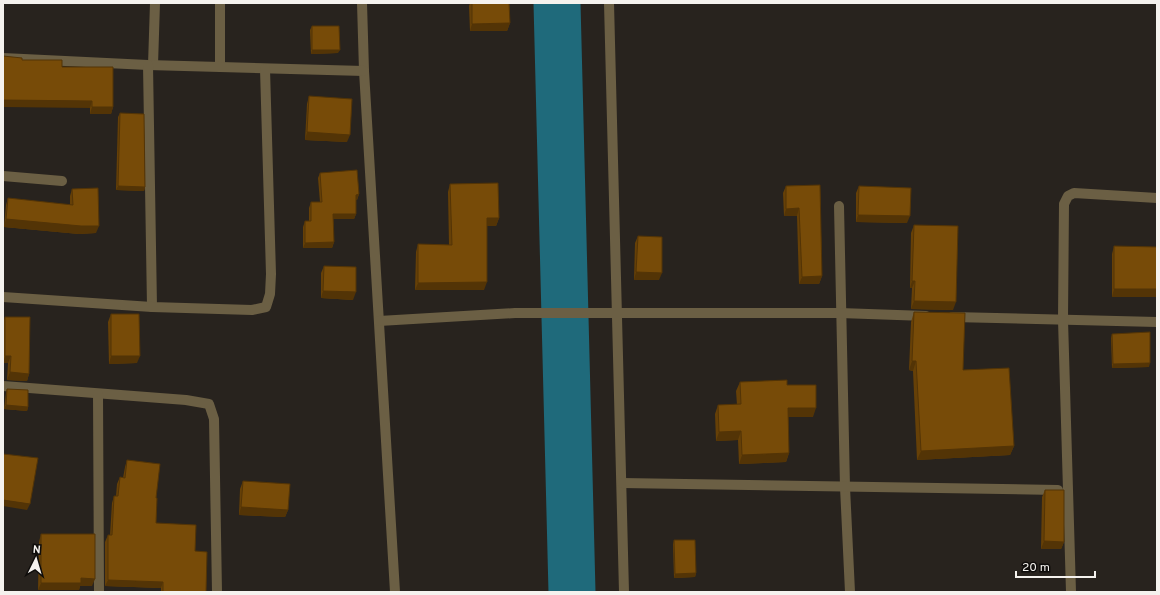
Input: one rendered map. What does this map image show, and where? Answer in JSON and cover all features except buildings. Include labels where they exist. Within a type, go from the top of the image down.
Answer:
[{"type":"street","points":[[152,307],[150,65],[155,3]]},
{"type":"street","points":[[220,3],[220,67]]},
{"type":"street","points":[[362,3],[364,71],[395,592]]},
{"type":"street","points":[[609,3],[624,592]]},
{"type":"street","points":[[3,58],[150,65],[364,71]]},
{"type":"street","points":[[3,297],[152,307],[252,310],[266,307],[270,294],[271,274],[265,68]]},
{"type":"street","points":[[3,176],[62,181]]},
{"type":"street","points":[[1070,592],[1063,320],[1064,204],[1068,196],[1074,193],[1157,198]]},
{"type":"street","points":[[839,206],[840,313],[845,487],[850,592]]},
{"type":"street","points":[[379,321],[515,313],[840,313],[1157,322]]},
{"type":"street","points":[[3,386],[186,400],[209,404],[214,419],[218,592]]},
{"type":"street","points":[[98,394],[99,592]]},
{"type":"street","points":[[622,483],[1068,491]]},
{"type":"waterway","points":[[557,3],[572,592]]}]
